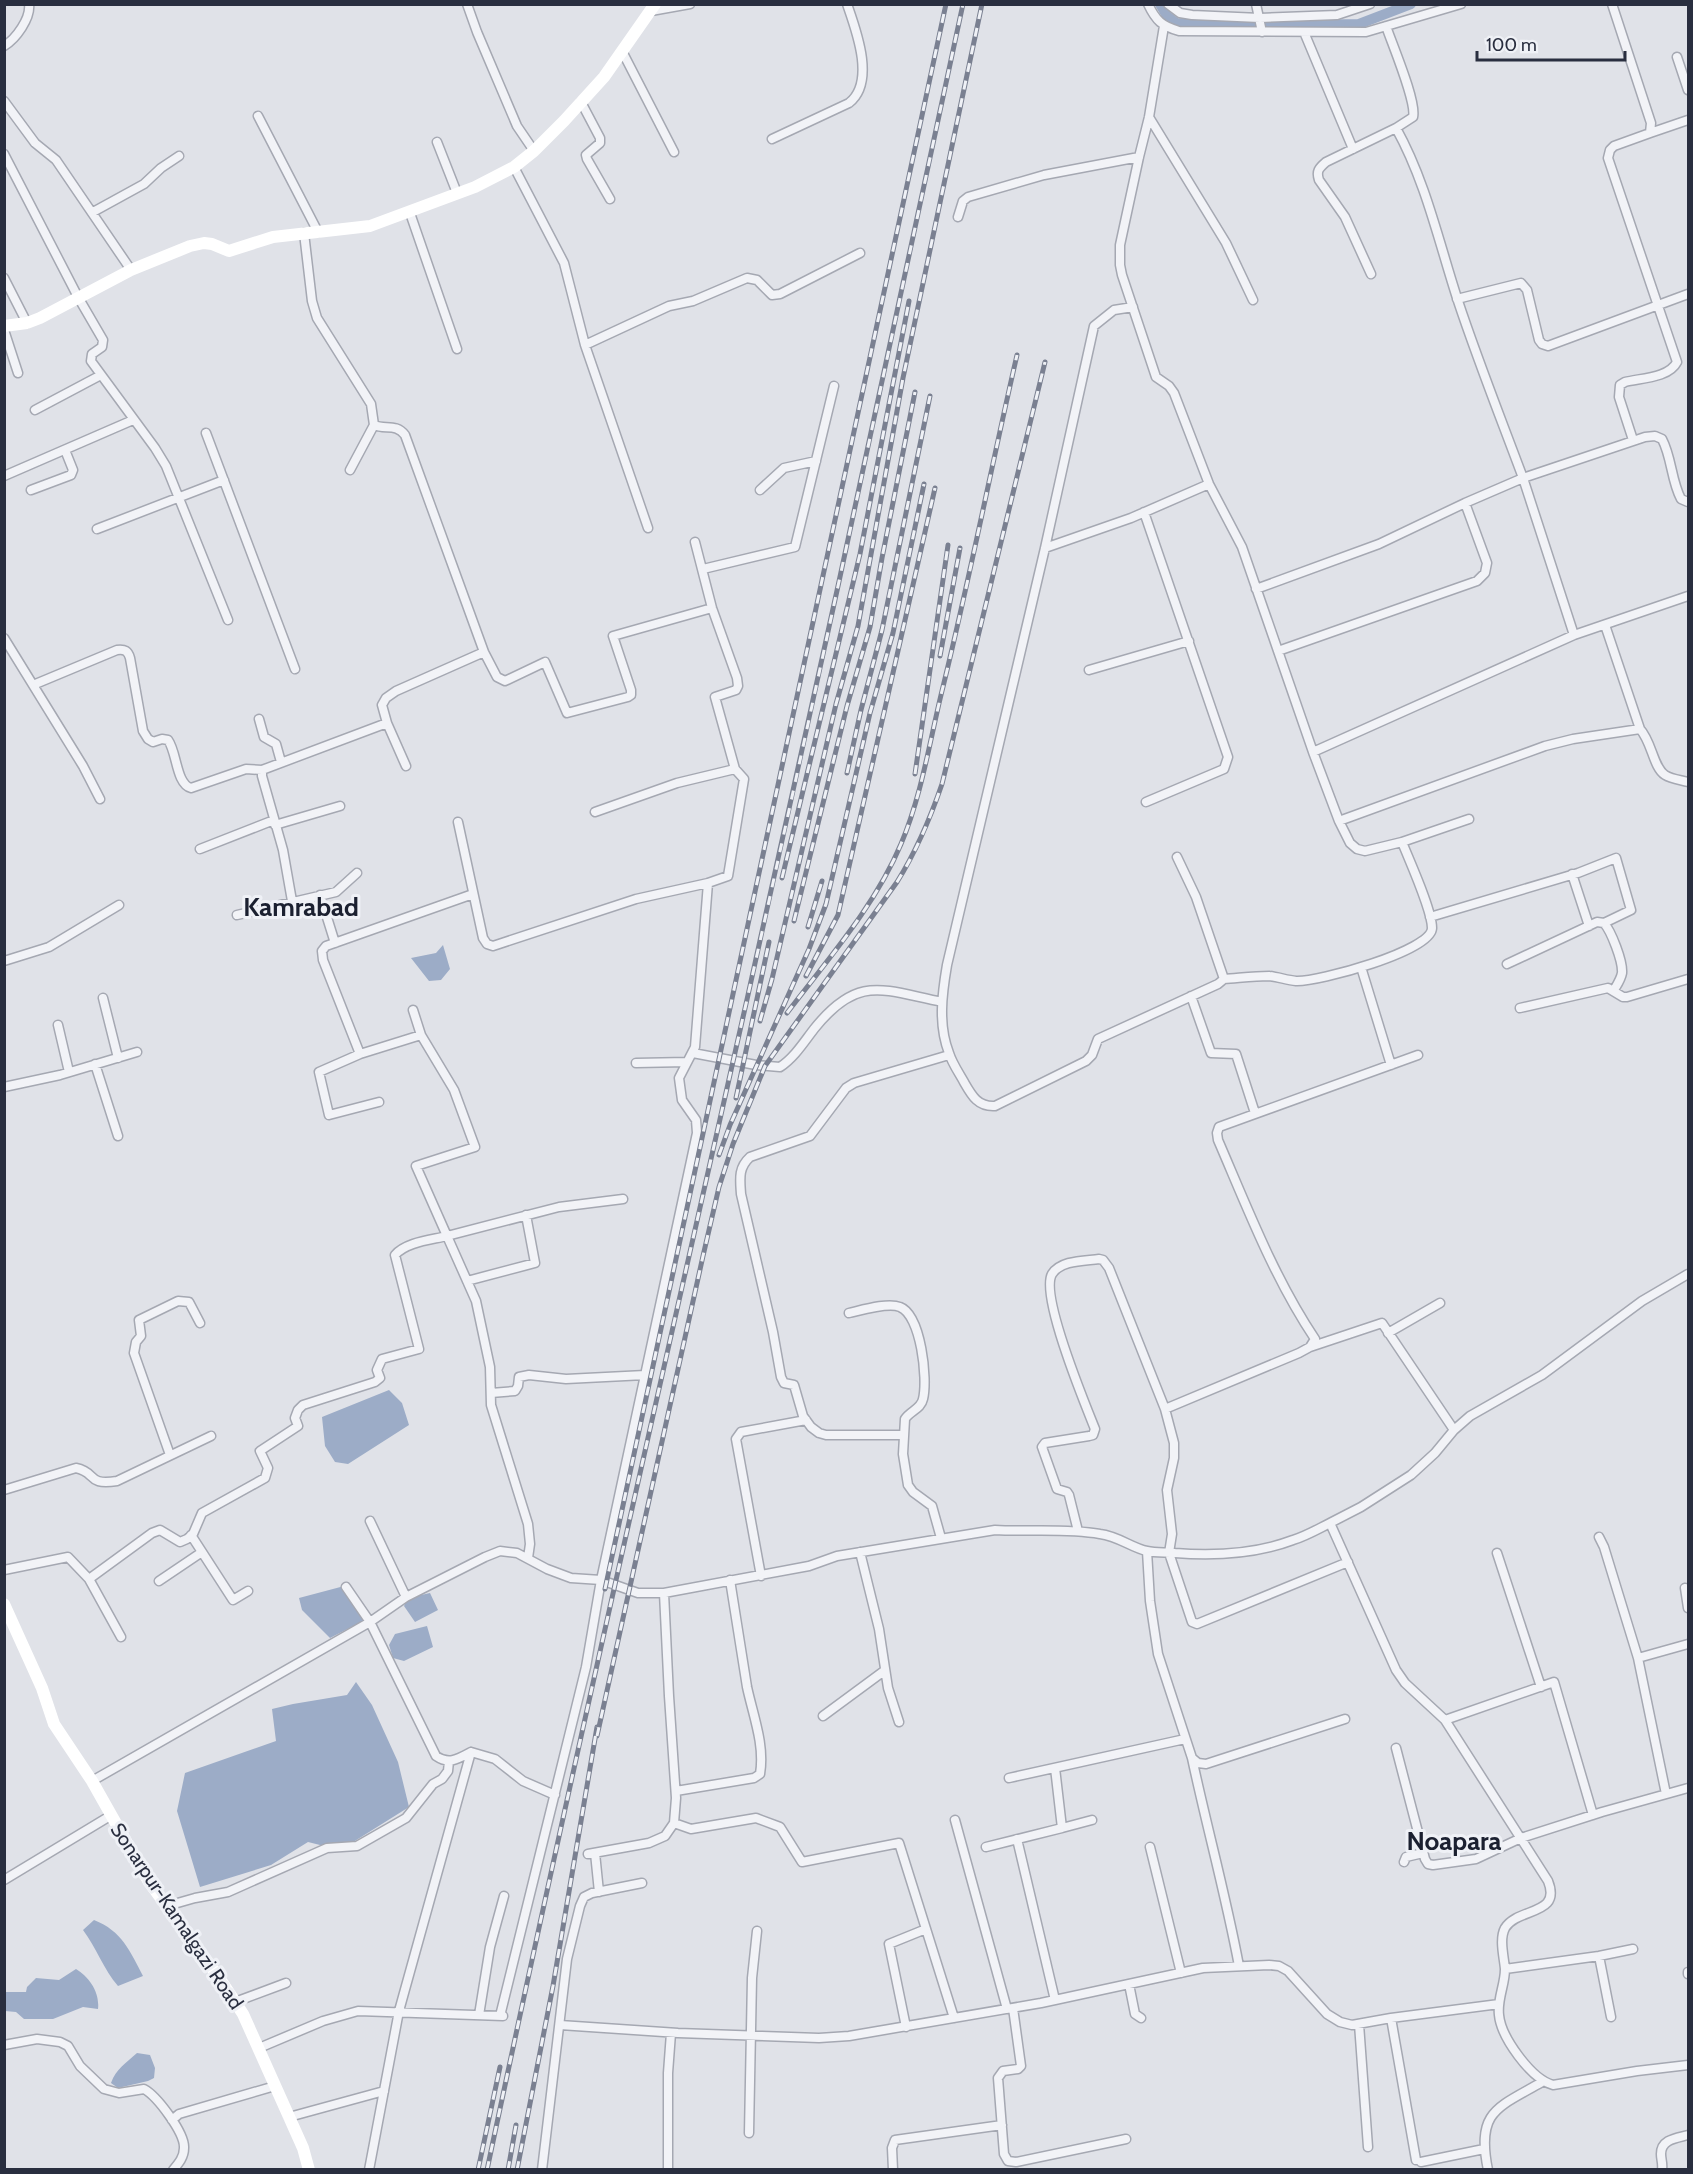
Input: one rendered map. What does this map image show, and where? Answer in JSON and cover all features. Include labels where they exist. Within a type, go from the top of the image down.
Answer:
[{"type":"street","points":[[4,46],[12,41],[27,17],[28,4]]},
{"type":"street","points":[[467,4],[517,126],[534,152]]},
{"type":"street","points":[[18,373],[4,328],[27,323],[131,270],[198,244],[212,244],[229,251],[262,240],[370,226],[475,187],[514,167],[534,152],[581,102],[623,53],[653,8],[690,4]]},
{"type":"street","points":[[772,139],[857,97],[861,87],[861,48],[847,4]]},
{"type":"street","points":[[1149,4],[1158,22],[1179,31],[1262,32],[1366,32],[1461,4]]},
{"type":"street","points":[[1168,4],[1180,13],[1192,15],[1260,18],[1338,15],[1370,4]]},
{"type":"street","points":[[1256,4],[1262,32]]},
{"type":"street","points":[[1612,4],[1648,111],[1651,123],[1650,133]]},
{"type":"street","points":[[1164,26],[1149,117],[1138,157],[1120,255],[1122,275],[1156,377],[1169,386],[1174,393],[1209,484],[1233,526],[1313,752],[1339,821],[1350,843],[1357,849],[1365,851],[1402,842],[1469,819]]},
{"type":"street","points":[[1371,274],[1345,217],[1317,174],[1319,168],[1326,162],[1396,128],[1413,117],[1414,111],[1386,26]]},
{"type":"street","points":[[1304,32],[1353,149]]},
{"type":"street","points":[[623,53],[674,152]]},
{"type":"street","points":[[1677,57],[1689,90]]},
{"type":"street","points":[[4,101],[35,143],[56,160],[131,270]]},
{"type":"street","points":[[581,102],[600,138],[600,142],[586,154],[587,159],[610,199]]},
{"type":"street","points":[[258,116],[318,232]]},
{"type":"street","points":[[1149,117],[1226,243],[1252,300]]},
{"type":"street","points":[[1633,440],[1619,397],[1620,385],[1665,373],[1677,362],[1608,158],[1614,146],[1689,120]]},
{"type":"street","points":[[1396,128],[1425,195],[1458,299],[1575,635]]},
{"type":"street","points":[[437,142],[457,193]]},
{"type":"street","points":[[4,154],[78,297],[103,340],[102,347],[90,357],[161,457],[228,620]]},
{"type":"street","points":[[93,212],[144,184],[161,168],[179,156]]},
{"type":"street","points":[[958,217],[963,201],[968,197],[1044,175],[1138,157]]},
{"type":"street","points":[[514,167],[564,263],[585,345],[648,528]]},
{"type":"street","points":[[410,213],[457,349]]},
{"type":"street","points":[[304,233],[312,301],[317,318],[371,404],[374,425],[350,470]]},
{"type":"street","points":[[585,345],[669,306],[693,301],[747,278],[757,280],[772,295],[780,294],[860,253]]},
{"type":"street","points":[[4,278],[27,323]]},
{"type":"street","points":[[1458,299],[1521,283],[1527,290],[1539,340],[1548,346],[1689,294]]},
{"type":"street","points":[[1133,307],[1114,310],[1094,326],[1045,548],[949,955],[942,1002],[944,1038],[949,1055],[972,1096],[979,1103],[995,1106],[1086,1061],[1092,1055],[1098,1039],[1224,979],[1271,976],[1297,981],[1318,978],[1361,967],[1425,941],[1432,930],[1430,917],[1402,842]]},
{"type":"street","points":[[35,410],[101,375]]},
{"type":"street","points":[[703,569],[795,547],[834,387]]},
{"type":"street","points":[[4,476],[134,420]]},
{"type":"street","points":[[374,425],[377,427],[394,426],[401,429],[405,435],[484,652],[500,680],[505,681],[545,662],[565,709],[571,714],[631,695],[613,636],[712,608]]},
{"type":"street","points":[[206,433],[295,669]]},
{"type":"street","points":[[1256,589],[1379,544],[1522,478],[1633,440],[1655,436],[1662,439],[1675,489],[1681,499],[1689,502]]},
{"type":"street","points":[[31,490],[71,475],[73,470],[65,450]]},
{"type":"street","points":[[760,490],[784,468],[816,461]]},
{"type":"street","points":[[97,529],[224,480]]},
{"type":"street","points":[[1045,548],[1144,512],[1209,484]]},
{"type":"street","points":[[1278,651],[1477,580],[1485,573],[1487,563],[1465,503]]},
{"type":"street","points":[[1144,512],[1228,757],[1224,769],[1146,802]]},
{"type":"street","points":[[458,822],[483,938],[487,944],[493,946],[636,899],[708,883],[728,876],[744,779],[735,769],[715,697],[736,690],[738,686],[712,608],[695,542]]},
{"type":"street","points":[[1313,752],[1575,635],[1689,596]]},
{"type":"street","points":[[1605,624],[1640,729],[1648,739],[1662,772],[1667,777],[1689,782]]},
{"type":"street","points":[[4,638],[83,766],[100,799]]},
{"type":"street","points":[[1089,670],[1189,641]]},
{"type":"street","points":[[33,685],[117,650],[123,649],[128,652],[143,731],[147,739],[153,742],[168,740],[172,746],[182,782],[191,788],[246,769],[262,770],[387,723]]},
{"type":"street","points":[[406,766],[387,723],[382,705],[386,698],[396,691],[484,652]]},
{"type":"street","points":[[259,719],[264,737],[276,744],[281,762]]},
{"type":"street","points":[[1339,821],[1545,747],[1573,739],[1640,729]]},
{"type":"street","points":[[595,812],[677,783],[735,769]]},
{"type":"street","points":[[262,770],[285,861],[292,901]]},
{"type":"street","points":[[200,849],[274,822],[340,806]]},
{"type":"street","points":[[1177,856],[1196,897],[1224,979]]},
{"type":"street","points":[[1430,917],[1572,874],[1616,858],[1630,910],[1604,923],[1597,922],[1507,964]]},
{"type":"street","points":[[237,915],[336,892],[357,873]]},
{"type":"street","points":[[1572,874],[1589,926]]},
{"type":"street","points":[[259,2048],[334,2017],[358,2011],[503,2016],[586,1667],[601,1580],[697,1133],[696,1120],[682,1100],[679,1078],[693,1053],[708,883]]},
{"type":"street","points":[[360,1054],[323,960],[322,951],[326,946],[473,894]]},
{"type":"street","points":[[320,895],[334,943]]},
{"type":"street","points":[[4,962],[49,947],[119,905]]},
{"type":"street","points":[[1604,923],[1622,965],[1622,975],[1614,990]]},
{"type":"street","points":[[1361,967],[1391,1065]]},
{"type":"street","points":[[1521,1008],[1608,988],[1623,997],[1628,997],[1689,979]]},
{"type":"street","points":[[693,1053],[756,1065],[780,1067],[792,1056],[827,1013],[855,993],[875,988],[942,1002]]},
{"type":"street","points":[[1191,996],[1211,1053],[1236,1054],[1255,1113]]},
{"type":"street","points":[[102,998],[118,1058]]},
{"type":"street","points":[[412,1011],[421,1035],[454,1090],[475,1147],[417,1166],[476,1301],[490,1367],[491,1405],[528,1524],[530,1544],[528,1558]]},
{"type":"street","points":[[58,1025],[69,1072]]},
{"type":"street","points":[[379,1102],[330,1115],[319,1072],[360,1054],[421,1035]]},
{"type":"street","points":[[4,1087],[69,1072],[137,1052]]},
{"type":"street","points":[[903,1435],[826,1436],[811,1427],[803,1416],[794,1384],[784,1383],[781,1377],[739,1176],[743,1164],[750,1157],[810,1136],[846,1088],[854,1083],[949,1055]]},
{"type":"street","points":[[1310,1347],[1315,1339],[1301,1318],[1256,1228],[1218,1140],[1219,1127],[1418,1055]]},
{"type":"street","points":[[636,1063],[687,1062]]},
{"type":"street","points":[[95,1064],[118,1136]]},
{"type":"street","points":[[89,1579],[152,1533],[160,1530],[180,1542],[191,1535],[202,1513],[266,1478],[268,1468],[260,1451],[298,1426],[295,1418],[303,1405],[375,1382],[380,1378],[377,1370],[382,1359],[419,1348],[395,1255],[399,1250],[559,1207],[623,1199]]},
{"type":"street","points":[[467,1281],[535,1263],[526,1215]]},
{"type":"street","points":[[1078,1531],[1069,1496],[1067,1492],[1057,1489],[1042,1447],[1046,1443],[1089,1436],[1095,1432],[1077,1386],[1052,1304],[1050,1277],[1057,1268],[1068,1263],[1099,1259],[1106,1263],[1165,1409],[1175,1450],[1167,1490],[1172,1534],[1169,1553],[1192,1622],[1197,1624],[1348,1562]]},
{"type":"street","points":[[92,1781],[370,1622],[406,1597],[500,1551],[517,1553],[547,1569],[572,1578],[601,1580],[638,1593],[664,1593],[809,1566],[837,1556],[995,1530],[1078,1531],[1104,1534],[1147,1551],[1197,1555],[1236,1553],[1271,1547],[1293,1540],[1330,1523],[1361,1507],[1411,1475],[1470,1416],[1542,1375],[1642,1301],[1689,1274]]},
{"type":"street","points":[[170,1455],[134,1353],[136,1342],[141,1336],[139,1320],[178,1301],[189,1302],[200,1323]]},
{"type":"street","points":[[1388,1333],[1440,1303]]},
{"type":"street","points":[[849,1313],[891,1305],[909,1312],[915,1325],[922,1356],[923,1399],[919,1407],[905,1419],[903,1454],[908,1485],[913,1492],[932,1506],[941,1538]]},
{"type":"street","points":[[1165,1409],[1310,1347],[1382,1323],[1454,1430]]},
{"type":"street","points":[[491,1393],[515,1391],[519,1377],[530,1375],[566,1379],[645,1375]]},
{"type":"street","points":[[761,1576],[736,1439],[741,1432],[806,1420]]},
{"type":"street","points":[[4,1490],[76,1468],[81,1468],[96,1481],[102,1483],[117,1481],[211,1436]]},
{"type":"street","points":[[370,1521],[406,1597]]},
{"type":"street","points":[[1330,1523],[1396,1670],[1405,1683],[1444,1720],[1521,1838],[1552,1891],[1552,1897],[1548,1903],[1511,1922],[1505,1927],[1502,1936],[1505,1969],[1499,2004],[1501,2024],[1506,2038],[1533,2073],[1542,2082],[1553,2085],[1689,2065]]},
{"type":"street","points":[[191,1535],[233,1599],[248,1591]]},
{"type":"street","points":[[1599,1537],[1638,1658],[1666,1794]]},
{"type":"street","points":[[1147,1551],[1150,1601],[1158,1654],[1192,1758],[1239,1966]]},
{"type":"street","points":[[159,1581],[202,1552]]},
{"type":"street","points":[[860,1552],[879,1629],[884,1671],[899,1722]]},
{"type":"street","points":[[1497,1553],[1541,1687]]},
{"type":"street","points":[[4,1570],[68,1557],[89,1579],[121,1637]]},
{"type":"street","points":[[675,1791],[754,1778],[760,1774],[762,1764],[758,1732],[747,1687],[730,1580]]},
{"type":"street","points":[[346,1587],[370,1622],[436,1756],[444,1761],[455,1761],[471,1752],[495,1759],[523,1781],[555,1795]]},
{"type":"street","points":[[1685,1588],[1689,1608]]},
{"type":"street","points":[[599,1892],[591,1854],[649,1843],[665,1836],[674,1823],[675,1791],[664,1593]]},
{"type":"street","name":"Sonarpur-Kamalgazi Road","points":[[4,1604],[42,1688],[54,1724],[92,1781],[149,1882],[235,2002],[259,2048],[303,2148],[309,2169]]},
{"type":"street","points":[[1638,1658],[1689,1644]]},
{"type":"street","points":[[823,1716],[884,1671]]},
{"type":"street","points":[[1444,1720],[1554,1682],[1593,1815]]},
{"type":"street","points":[[1192,1758],[1198,1763],[1206,1764],[1345,1719]]},
{"type":"street","points":[[1009,1778],[1185,1739]]},
{"type":"street","points":[[1396,1748],[1423,1853],[1428,1864],[1440,1865],[1476,1858],[1521,1838],[1689,1788]]},
{"type":"street","points":[[369,2169],[399,2012],[471,1752]]},
{"type":"street","points":[[166,1906],[228,1892],[327,1848],[357,1845],[406,1818],[433,1784],[442,1779],[448,1771],[449,1761]]},
{"type":"street","points":[[1055,1768],[1062,1828]]},
{"type":"street","points":[[4,1880],[110,1816]]},
{"type":"street","points":[[674,1823],[691,1829],[756,1818],[780,1827],[802,1862],[899,1843],[954,2018]]},
{"type":"street","points":[[954,1820],[1010,2008],[1022,2062],[1018,2069],[1003,2071],[998,2078],[1004,2154],[1008,2161],[1016,2162],[1126,2139]]},
{"type":"street","points":[[986,1847],[1092,1820]]},
{"type":"street","points":[[1017,1839],[1055,2000]]},
{"type":"street","points":[[1150,1847],[1181,1973]]},
{"type":"street","points":[[1404,1862],[1406,1857],[1423,1853]]},
{"type":"street","points":[[542,2169],[567,1959],[580,1906],[585,1898],[599,1892],[642,1883]]},
{"type":"street","points":[[479,2014],[490,1947],[504,1896]]},
{"type":"street","points":[[906,2027],[889,1944],[926,1929]]},
{"type":"street","points":[[749,2133],[752,1978],[757,1931]]},
{"type":"street","points":[[1505,1969],[1599,1956],[1633,1948]]},
{"type":"street","points":[[1599,1956],[1611,2018]]},
{"type":"street","points":[[560,2025],[819,2038],[867,2034],[1055,2000],[1203,1968],[1269,1965],[1279,1966],[1288,1971],[1328,2014],[1340,2022],[1352,2025],[1499,2004]]},
{"type":"street","points":[[235,2002],[286,1983]]},
{"type":"street","points":[[1129,1984],[1135,2014],[1141,2018]]},
{"type":"street","points":[[1391,2018],[1418,2161],[1484,2149]]},
{"type":"street","points":[[1359,2024],[1368,2147]]},
{"type":"street","points":[[668,2169],[668,2073],[671,2032]]},
{"type":"street","points":[[4,2045],[37,2039],[60,2042],[68,2046],[86,2073],[104,2089],[119,2094],[144,2089],[150,2092],[172,2120],[184,2142],[182,2158],[173,2169]]},
{"type":"street","points":[[1488,2169],[1484,2149],[1484,2130],[1500,2106],[1542,2082]]},
{"type":"street","points":[[172,2120],[179,2114],[275,2086]]},
{"type":"street","points":[[289,2117],[384,2091]]},
{"type":"street","points":[[893,2169],[892,2148],[895,2140],[1002,2125]]},
{"type":"street","points":[[1662,2169],[1661,2152],[1664,2144],[1669,2140],[1689,2135]]},
{"type":"water","points":[[443,945],[450,969],[441,980],[429,981],[411,958],[436,953]]},
{"type":"water","points":[[389,1390],[402,1403],[409,1425],[348,1464],[335,1462],[325,1446],[322,1417]]},
{"type":"water","points":[[348,1585],[365,1620],[330,1638],[302,1610],[299,1598]]},
{"type":"water","points":[[430,1593],[438,1610],[415,1622],[404,1606],[408,1598]]},
{"type":"water","points":[[427,1626],[433,1647],[404,1661],[393,1658],[389,1645],[395,1634]]},
{"type":"water","points":[[356,1682],[372,1705],[398,1762],[409,1807],[350,1844],[336,1849],[308,1842],[271,1865],[200,1887],[177,1811],[185,1773],[276,1741],[272,1709],[347,1695]]},
{"type":"water","points":[[94,1920],[118,1936],[129,1950],[143,1976],[118,1986],[83,1930]]},
{"type":"water","points":[[76,1969],[93,1986],[98,2009],[83,2007],[53,2019],[24,2019],[16,2012],[5,2011],[5,1992],[26,1992],[27,1987],[36,1978],[59,1980]]},
{"type":"water","points":[[137,2053],[150,2055],[155,2068],[154,2078],[118,2088],[111,2083],[113,2078],[122,2066]]},
{"type":"waterway","points":[[1160,4],[1167,16],[1176,23],[1261,26],[1359,24],[1411,4]]},
{"type":"railway","points":[[605,1589],[946,4]]},
{"type":"railway","points":[[487,2170],[583,1729],[803,747],[963,4]]},
{"type":"railway","points":[[760,1021],[772,979],[836,704],[858,626],[903,378],[982,4]]},
{"type":"railway","points":[[782,878],[860,554],[909,301]]},
{"type":"railway","points":[[787,1013],[834,952],[878,889],[908,826],[924,771],[1017,355]]},
{"type":"railway","points":[[597,1736],[703,1256],[719,1187],[733,1144],[765,1066],[897,882],[933,810],[942,784],[1045,362]]},
{"type":"railway","points":[[794,921],[847,706],[870,627],[915,392]]},
{"type":"railway","points":[[847,773],[882,630],[930,396]]},
{"type":"railway","points":[[719,1155],[730,1125],[809,949],[826,904],[870,713],[893,633],[924,484]]},
{"type":"railway","points":[[806,976],[838,915],[935,488]]},
{"type":"railway","points":[[915,774],[948,545]]},
{"type":"railway","points":[[940,656],[960,548]]},
{"type":"railway","points":[[808,927],[822,881]]},
{"type":"railway","points":[[736,1098],[769,942]]},
{"type":"railway","points":[[517,2170],[553,1986],[597,1727]]},
{"type":"railway","points":[[478,2170],[500,2067]]},
{"type":"railway","points":[[508,2170],[516,2125]]},
{"type":"district","name":"Kamrabad","points":[[301,907]]},
{"type":"district","name":"Noapara","points":[[1454,1841]]}]
